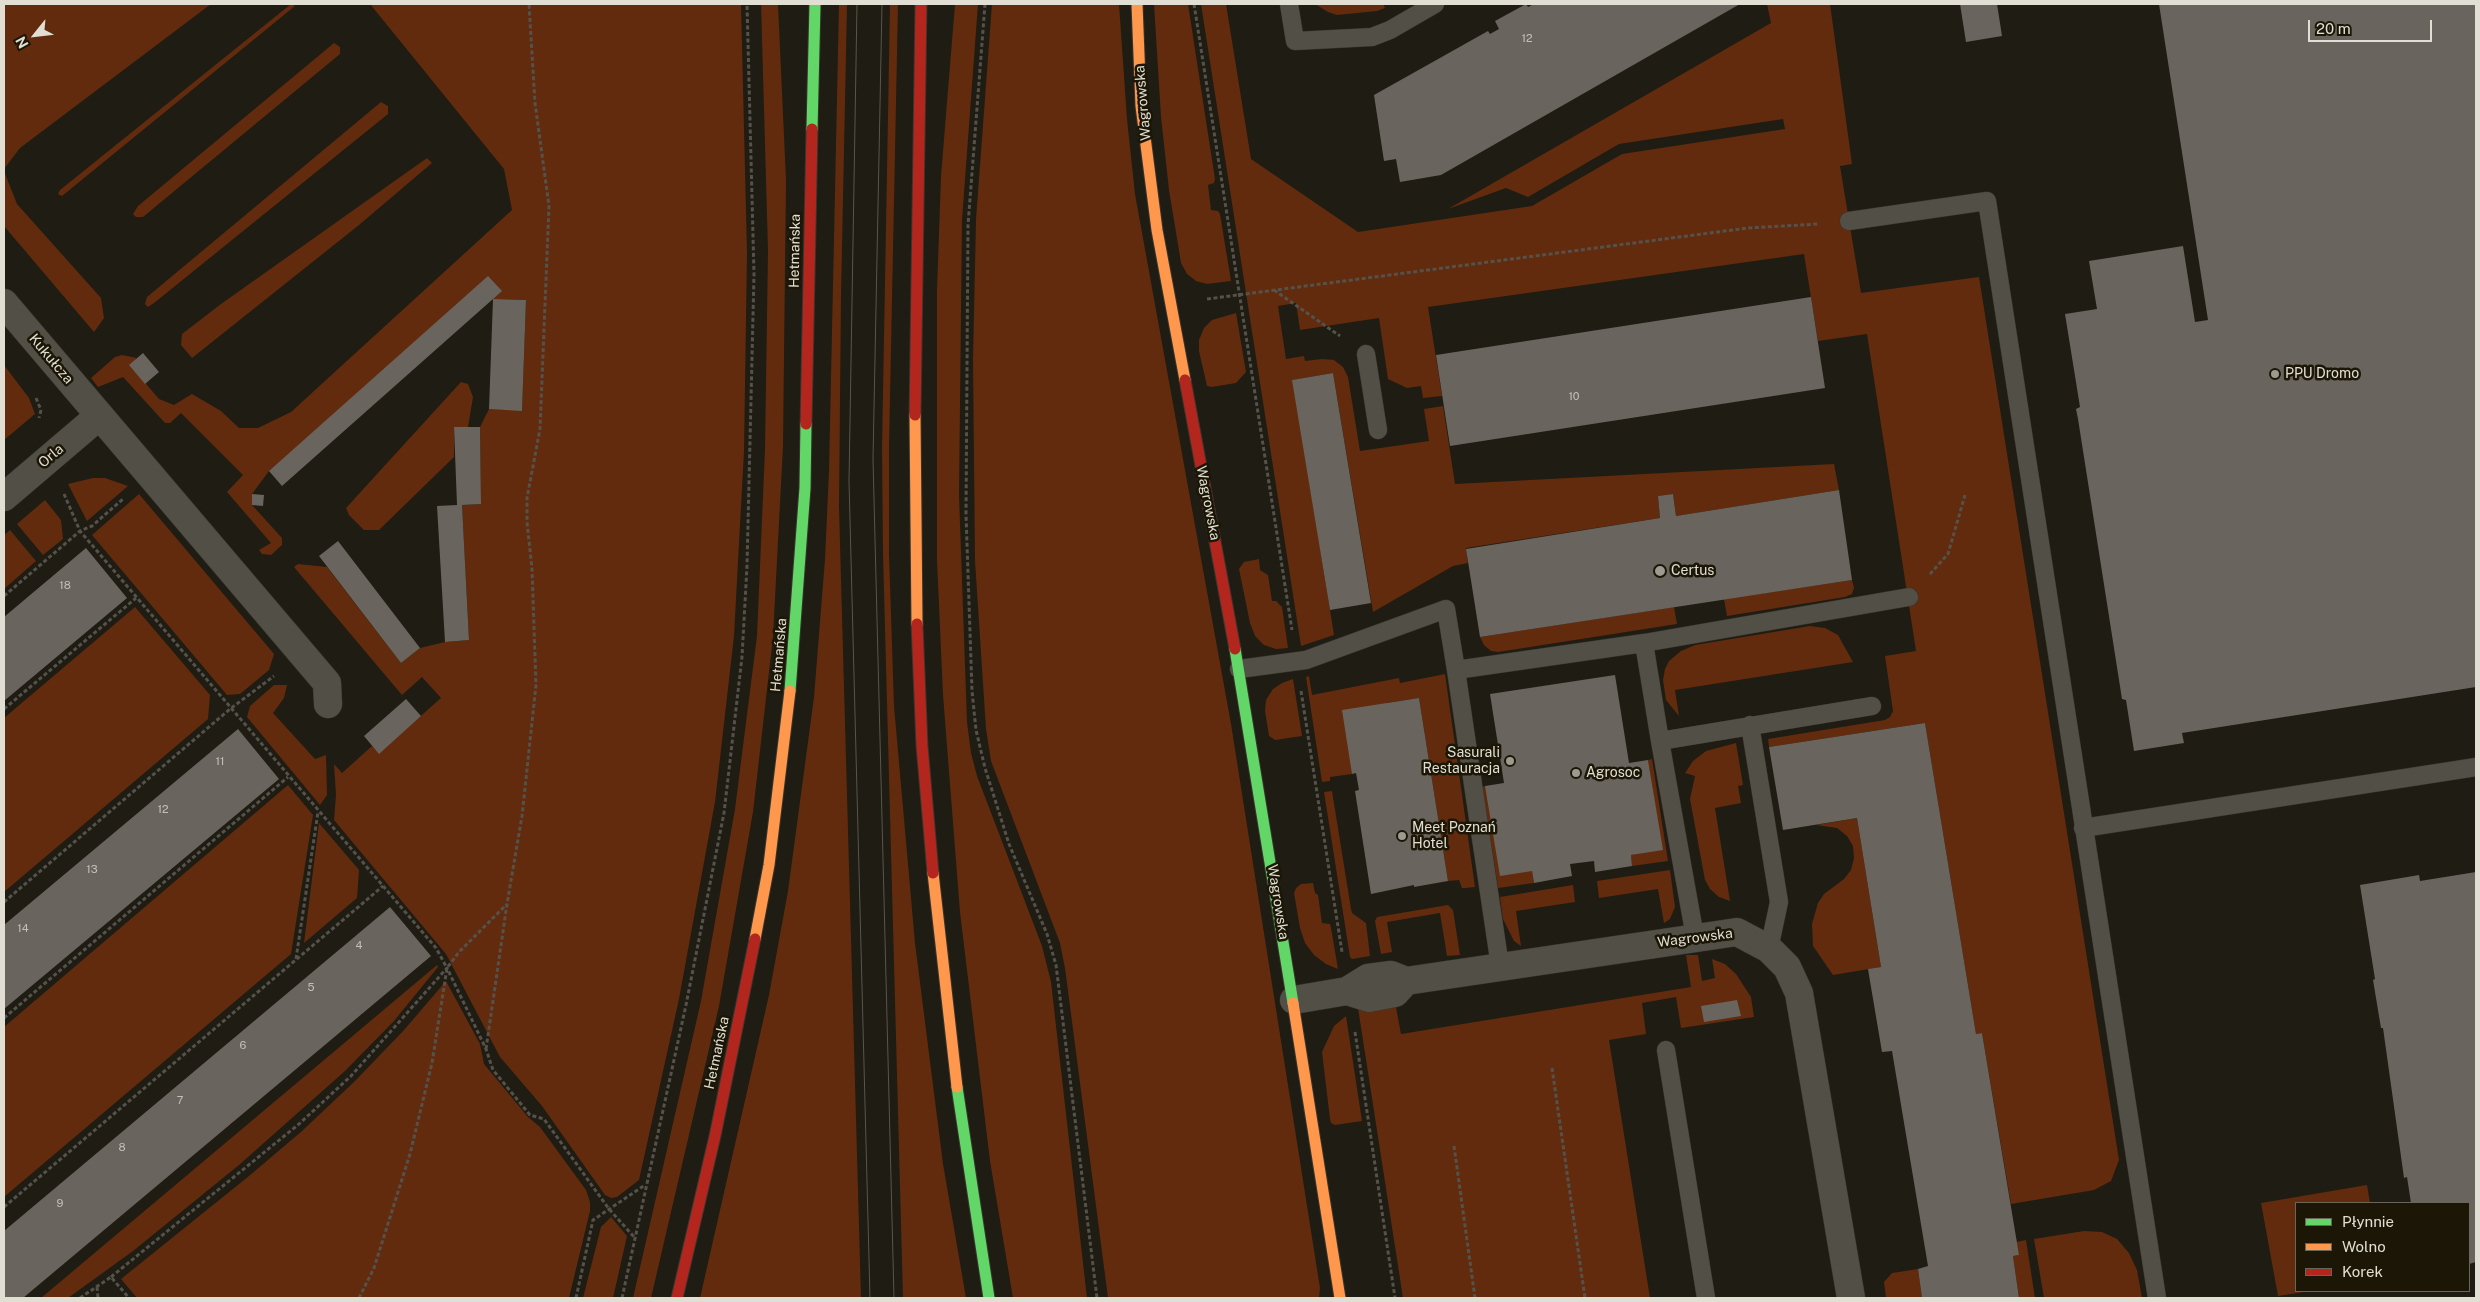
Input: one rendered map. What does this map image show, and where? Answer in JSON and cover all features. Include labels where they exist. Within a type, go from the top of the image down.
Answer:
[{"type":"street","points":[[808,4],[812,169]]},
{"type":"street","name":"Hetmańska","points":[[676,1298],[715,1136],[755,941],[769,865],[788,716],[805,488],[815,4]]},
{"type":"street","points":[[921,4],[914,456],[916,612],[922,746],[936,911],[957,1091],[989,1298]]},
{"type":"street","points":[[917,166],[928,4]]},
{"type":"street","name":"Wagrowska","points":[[1137,4],[1141,106],[1157,230],[1239,669],[1294,1000],[1340,1298]]},
{"type":"street","name":"Kukułcza","points":[[4,302],[327,683],[328,704]]},
{"type":"street","name":"Orla","points":[[4,496],[99,416]]},
{"type":"street","name":"Wagrowska","points":[[1294,1000],[1347,992],[1368,978],[1391,975],[1406,981],[1695,936],[1737,932],[1769,949],[1787,967],[1798,992],[1851,1298]]},
{"type":"lane","points":[[1289,4],[1296,41],[1372,37],[1390,30],[1435,4]]},
{"type":"lane","points":[[1849,221],[1987,201],[2157,1298]]},
{"type":"lane","points":[[1366,354],[1378,430]]},
{"type":"lane","points":[[1456,670],[1644,643],[1909,597]]},
{"type":"lane","points":[[1239,669],[1306,660],[1446,609],[1500,966]]},
{"type":"lane","points":[[1644,643],[1695,936]]},
{"type":"lane","points":[[1660,741],[1872,706]]},
{"type":"lane","points":[[1750,725],[1779,902],[1769,949]]},
{"type":"lane","points":[[2083,828],[2476,767]]},
{"type":"lane","points":[[1666,1050],[1706,1298]]},
{"type":"path","points":[[486,1049],[506,904],[522,816],[536,685],[532,569],[526,522],[527,498],[540,429],[549,206],[534,102],[529,4]]},
{"type":"path","points":[[622,1298],[686,1005],[724,812],[742,656],[747,566],[754,274],[747,4]]},
{"type":"path","points":[[984,4],[968,225],[966,514],[972,690],[976,730],[985,768],[1009,844],[1047,934],[1056,965],[1097,1298]]},
{"type":"path","points":[[1171,304],[1748,228],[1849,221]]},
{"type":"path","points":[[1274,290],[1366,354]]},
{"type":"path","points":[[32,390],[41,410],[39,419]]},
{"type":"path","points":[[36,469],[61,488],[80,531],[288,777],[436,948],[486,1049],[493,1070],[530,1115],[544,1119],[609,1210],[635,1238]]},
{"type":"path","points":[[4,596],[80,531],[92,526],[150,476]]},
{"type":"path","points":[[1909,597],[1948,554],[1965,495]]},
{"type":"path","points":[[4,709],[136,598]]},
{"type":"path","points":[[4,902],[230,709],[303,655]]},
{"type":"path","points":[[4,1018],[288,777]]},
{"type":"path","points":[[296,960],[318,811]]},
{"type":"path","points":[[4,1207],[383,886]]},
{"type":"path","points":[[80,1298],[111,1277],[299,1124],[358,1069],[459,952],[506,904]]},
{"type":"path","points":[[359,1298],[374,1268],[410,1154],[432,1063],[447,968]]},
{"type":"path","points":[[1552,1068],[1585,1298]]},
{"type":"path","points":[[1454,1146],[1475,1298]]},
{"type":"path","points":[[576,1298],[593,1220],[646,1184]]},
{"type":"path","points":[[111,1277],[129,1298]]},
{"type":"path","points":[[97,1286],[98,1298]]},
{"type":"shaded area","points":[[4,4],[211,4],[20,148],[4,169]]},
{"type":"shaded area","points":[[291,4],[295,6],[62,196],[58,194],[60,190]]},
{"type":"shaded area","points":[[370,4],[741,4],[747,253],[744,451],[734,636],[715,802],[679,999],[639,1180],[617,1197],[611,1198],[605,1195],[542,1106],[500,1057],[446,954],[334,820],[336,795],[334,764],[342,773],[372,746],[379,753],[441,698],[422,677],[402,695],[294,567],[298,564],[327,567],[401,663],[420,648],[445,642],[469,640],[462,505],[481,504],[480,427],[489,409],[522,410],[526,300],[493,299],[269,471],[252,494],[252,505],[282,538],[282,545],[271,555],[262,554],[259,550],[271,543],[227,492],[243,475],[181,413],[170,423],[165,423],[123,377],[98,387],[91,378],[115,357],[122,355],[137,358],[130,365],[159,399],[174,405],[192,394],[221,411],[239,428],[258,428],[291,412],[512,210],[504,169]]},
{"type":"shaded area","points":[[761,4],[778,4],[786,180],[783,446],[773,637],[753,812],[719,1006],[651,1298],[633,1298],[701,1001],[735,809],[757,636],[765,449],[768,250]]},
{"type":"shaded area","points":[[839,4],[847,4],[839,507],[861,1298],[700,1298],[769,995],[788,891],[814,697],[825,559],[829,471]]},
{"type":"shaded area","points":[[890,4],[898,4],[889,447],[889,554],[894,706],[915,943],[943,1164],[966,1298],[903,1298],[883,554],[882,448]]},
{"type":"shaded area","points":[[955,4],[978,4],[962,220],[959,495],[967,722],[971,753],[977,776],[1042,946],[1051,982],[1087,1298],[1013,1298],[990,1161],[960,912],[943,695],[937,560],[937,290],[941,176]]},
{"type":"shaded area","points":[[992,4],[1119,4],[1127,119],[1135,194],[1231,724],[1320,1288],[1319,1298],[1108,1298],[1065,968],[1060,943],[991,761],[986,729],[975,561],[973,360],[976,219]]},
{"type":"shaded area","points":[[1154,4],[1188,4],[1215,179],[1214,183],[1208,185],[1211,210],[1218,211],[1220,214],[1231,281],[1207,284],[1196,281],[1187,274],[1181,263],[1169,190],[1161,117]]},
{"type":"shaded area","points":[[1201,4],[1226,4],[1251,159],[1358,232],[1532,206],[1622,154],[1785,129],[1783,119],[1619,144],[1528,197],[1506,188],[1448,209],[1771,23],[1767,4],[1830,4],[1852,164],[1840,166],[1861,293],[1979,277],[2119,1160],[2111,1181],[2094,1190],[2011,1204],[1982,1033],[1976,1034],[1925,723],[1769,747],[1768,739],[1885,720],[1890,717],[1893,711],[1885,656],[1916,651],[1867,334],[1818,341],[1804,254],[1428,307],[1442,396],[1423,398],[1421,386],[1407,388],[1388,379],[1379,318],[1300,330],[1296,303],[1278,306],[1286,359],[1304,356],[1305,361],[1334,360],[1343,367],[1348,377],[1360,451],[1429,441],[1424,409],[1443,406],[1455,484],[1834,464],[1839,490],[1676,516],[1673,494],[1658,496],[1660,518],[1466,548],[1468,563],[1453,566],[1373,612],[1333,373],[1293,380],[1334,635],[1301,646]]},
{"type":"shaded area","points":[[1315,4],[1383,4],[1385,8],[1377,11],[1337,15]]},
{"type":"shaded area","points":[[334,43],[340,47],[340,54],[143,217],[136,217],[133,214],[138,206]]},
{"type":"shaded area","points":[[381,102],[388,106],[388,114],[154,303],[148,307],[145,304],[147,297]]},
{"type":"shaded area","points":[[427,158],[432,163],[359,225],[192,358],[181,345],[182,334],[221,304]]},
{"type":"shaded area","points":[[4,171],[17,204],[101,298],[104,318],[94,332],[4,226]]},
{"type":"shaded area","points":[[1236,313],[1246,372],[1236,383],[1212,387],[1207,386],[1199,351],[1199,340],[1204,328],[1212,320]]},
{"type":"shaded area","points":[[4,365],[29,398],[35,414],[4,440]]},
{"type":"shaded area","points":[[461,382],[468,384],[473,397],[468,427],[454,428],[454,457],[379,530],[364,530],[349,515],[346,508]]},
{"type":"shaded area","points":[[93,478],[105,478],[128,486],[87,521],[68,484]]},
{"type":"shaded area","points":[[139,494],[274,654],[269,670],[240,694],[227,695],[92,535]]},
{"type":"shaded area","points":[[45,500],[61,520],[63,539],[43,555],[17,524]]},
{"type":"shaded area","points":[[10,530],[36,561],[4,589],[4,535]]},
{"type":"shaded area","points":[[1259,559],[1260,570],[1268,575],[1272,601],[1276,601],[1282,607],[1288,648],[1276,649],[1264,645],[1255,636],[1250,623],[1239,569],[1244,562]]},
{"type":"shaded area","points":[[1852,580],[1854,588],[1852,594],[1845,597],[1727,616],[1724,599]]},
{"type":"shaded area","points":[[135,607],[210,695],[208,719],[4,892],[4,718]]},
{"type":"shaded area","points":[[1674,607],[1677,624],[1498,652],[1491,651],[1484,645],[1480,637]]},
{"type":"shaded area","points":[[1810,626],[1825,628],[1838,635],[1853,662],[1675,690],[1679,716],[1666,700],[1663,680],[1665,669],[1669,661],[1681,651],[1695,645]]},
{"type":"shaded area","points":[[1445,674],[1475,887],[1462,888],[1459,880],[1448,881],[1419,698],[1386,703],[1352,774],[1330,777],[1330,781],[1322,782],[1306,677],[1309,676],[1312,695],[1399,678],[1400,683]]},
{"type":"shaded area","points":[[1293,679],[1302,736],[1275,740],[1269,736],[1265,711],[1266,700],[1273,689]]},
{"type":"shaded area","points":[[274,685],[287,685],[284,698],[273,713],[315,759],[326,755],[327,795],[320,805],[247,717],[250,706]]},
{"type":"shaded area","points":[[1736,743],[1743,785],[1738,786],[1741,803],[1715,808],[1730,901],[1719,897],[1710,889],[1705,880],[1690,799],[1695,776],[1685,773],[1693,761],[1706,751]]},
{"type":"shaded area","points":[[1652,759],[1668,861],[1632,866],[1631,855],[1662,849],[1648,760]]},
{"type":"shaded area","points":[[288,785],[313,815],[291,954],[4,1197],[4,1027]]},
{"type":"shaded area","points":[[1485,786],[1532,871],[1534,883],[1498,888],[1482,787]]},
{"type":"shaded area","points":[[1332,791],[1351,909],[1352,913],[1366,923],[1370,956],[1352,959],[1350,957],[1324,792]]},
{"type":"shaded area","points":[[1857,818],[1881,967],[1833,975],[1813,946],[1812,924],[1818,903],[1824,894],[1844,879],[1851,870],[1854,858],[1853,846],[1847,836],[1837,828],[1816,825]]},
{"type":"shaded area","points":[[319,823],[359,870],[357,898],[304,943]]},
{"type":"shaded area","points":[[1670,870],[1675,907],[1670,919],[1664,923],[1658,889],[1599,898],[1597,881]]},
{"type":"shaded area","points":[[1313,883],[1315,893],[1318,895],[1322,923],[1330,924],[1338,969],[1326,964],[1314,955],[1305,943],[1300,928],[1294,893],[1301,884]]},
{"type":"shaded area","points":[[1573,885],[1575,902],[1516,911],[1521,946],[1514,941],[1503,919],[1500,897]]},
{"type":"shaded area","points":[[1448,905],[1453,910],[1460,955],[1447,956],[1440,913],[1387,922],[1392,952],[1381,954],[1375,921],[1377,917]]},
{"type":"shaded area","points":[[1686,955],[1698,955],[1702,981],[1715,978],[1712,959],[1725,964],[1736,974],[1751,997],[1754,1017],[1681,1028],[1676,997],[1642,1003],[1646,1034],[1609,1040],[1650,1298],[1403,1298],[1358,1008],[1395,1002],[1401,1034],[1691,987]]},
{"type":"shaded area","points":[[437,965],[438,967],[394,1021],[345,1071],[239,1165],[133,1251],[68,1298],[41,1298]]},
{"type":"shaded area","points":[[446,981],[480,1044],[484,1064],[528,1117],[540,1127],[586,1190],[590,1202],[590,1211],[569,1298],[137,1298],[121,1279],[302,1131],[355,1081],[404,1030]]},
{"type":"shaded area","points":[[1346,1016],[1362,1121],[1335,1125],[1331,1123],[1330,1119],[1322,1052],[1334,1026]]},
{"type":"shaded area","points":[[2367,1185],[2370,1202],[2295,1202],[2295,1292],[2304,1292],[2278,1296],[2261,1203]]},
{"type":"shaded area","points":[[611,1217],[627,1236],[613,1298],[583,1298],[601,1227]]},
{"type":"shaded area","points":[[2084,1231],[2102,1232],[2117,1239],[2129,1253],[2137,1270],[2142,1298],[2044,1298],[2034,1239]]},
{"type":"shaded area","points":[[2026,1240],[2035,1298],[2019,1298],[2013,1256],[2019,1255],[2016,1242]]},
{"type":"shaded area","points":[[1918,1269],[1922,1298],[1886,1298],[1884,1282],[1892,1273]]},
{"type":"building","points":[[1526,4],[1528,7],[1534,4],[1740,4],[1441,175],[1400,182],[1396,159],[1384,161],[1374,95],[1488,31],[1490,34],[1499,29],[1495,21]]},
{"type":"building","points":[[1960,4],[1997,4],[2002,36],[1966,42]]},
{"type":"building","name":"PPU Dromo","points":[[2159,4],[2476,4],[2476,687],[2182,733],[2184,743],[2134,751],[2126,700],[2122,699],[2076,409],[2080,407],[2065,314],[2097,309],[2089,261],[2183,246],[2195,322],[2208,320]]},
{"type":"building","points":[[488,276],[502,291],[282,486],[269,471]]},
{"type":"building","points":[[1811,297],[1825,388],[1450,446],[1436,355]]},
{"type":"building","points":[[493,299],[526,300],[522,411],[489,409]]},
{"type":"building","points":[[143,353],[159,372],[145,384],[129,365]]},
{"type":"building","points":[[1333,373],[1371,603],[1330,610],[1292,380]]},
{"type":"building","points":[[454,427],[480,427],[481,504],[462,505],[469,640],[445,642],[437,506],[457,505]]},
{"type":"building","name":"Certus","points":[[1839,490],[1852,580],[1480,637],[1466,549],[1660,518],[1658,496],[1673,494],[1676,516]]},
{"type":"building","points":[[252,494],[264,495],[263,506],[252,505]]},
{"type":"building","points":[[338,541],[420,648],[401,663],[319,556]]},
{"type":"building","points":[[86,548],[127,598],[4,701],[4,617]]},
{"type":"building","name":"Agrosoc","points":[[1615,675],[1629,763],[1648,760],[1663,850],[1631,855],[1632,866],[1595,872],[1594,861],[1570,864],[1572,876],[1534,883],[1532,871],[1500,876],[1485,786],[1504,783],[1490,694]]},
{"type":"building","name":"Meet Poznań Hotel","points":[[1419,698],[1448,881],[1414,887],[1414,885],[1371,894],[1355,791],[1359,790],[1356,773],[1352,774],[1342,710]]},
{"type":"building","points":[[406,699],[421,716],[379,754],[364,736]]},
{"type":"building","points":[[1925,723],[1976,1034],[1982,1033],[2019,1255],[2013,1256],[2019,1298],[1922,1298],[1918,1269],[1928,1266],[1892,1051],[1882,1052],[1868,969],[1881,967],[1857,818],[1783,830],[1769,747]]},
{"type":"building","points":[[238,729],[279,779],[4,1009],[4,925]]},
{"type":"building","points":[[2476,872],[2476,1262],[2470,1264],[2470,1202],[2411,1202],[2407,1177],[2404,1178],[2383,1028],[2381,1028],[2373,980],[2375,979],[2360,885],[2419,875],[2420,881]]},
{"type":"building","points":[[390,907],[431,956],[23,1298],[4,1298],[4,1231]]},
{"type":"building","points":[[1737,1000],[1741,1016],[1704,1022],[1701,1006]]},
{"type":"tram line","points":[[857,4],[849,481],[870,1298]]},
{"type":"tram line","points":[[882,4],[873,459],[894,1298]]},
{"type":"traffic: fast","points":[[812,129],[815,4]]},
{"type":"traffic: fast","points":[[790,691],[805,488],[806,424]]},
{"type":"traffic: fast","points":[[1235,649],[1293,1003]]},
{"type":"traffic: fast","points":[[957,1087],[989,1298]]},
{"type":"traffic: slow","points":[[1137,4],[1141,106],[1157,230],[1185,380]]},
{"type":"traffic: slow","points":[[915,415],[917,624]]},
{"type":"traffic: slow","points":[[755,939],[769,865],[790,691]]},
{"type":"traffic: slow","points":[[933,873],[957,1087]]},
{"type":"traffic: slow","points":[[1293,1003],[1340,1298]]},
{"type":"traffic: jam","points":[[915,415],[921,4]]},
{"type":"traffic: jam","points":[[806,424],[812,129]]},
{"type":"traffic: jam","points":[[1185,380],[1235,649]]},
{"type":"traffic: jam","points":[[917,624],[922,746],[933,873]]},
{"type":"traffic: jam","points":[[677,1298],[715,1136],[755,939]]},
{"type":"place","name":"PPU Dromo","points":[[2275,374]]},
{"type":"place","name":"Certus","points":[[1660,571]]},
{"type":"place","name":"Sasurali Restauracja","points":[[1510,761]]},
{"type":"place","name":"Agrosoc","points":[[1576,773]]},
{"type":"place","name":"Meet Poznań Hotel","points":[[1402,836]]}]
